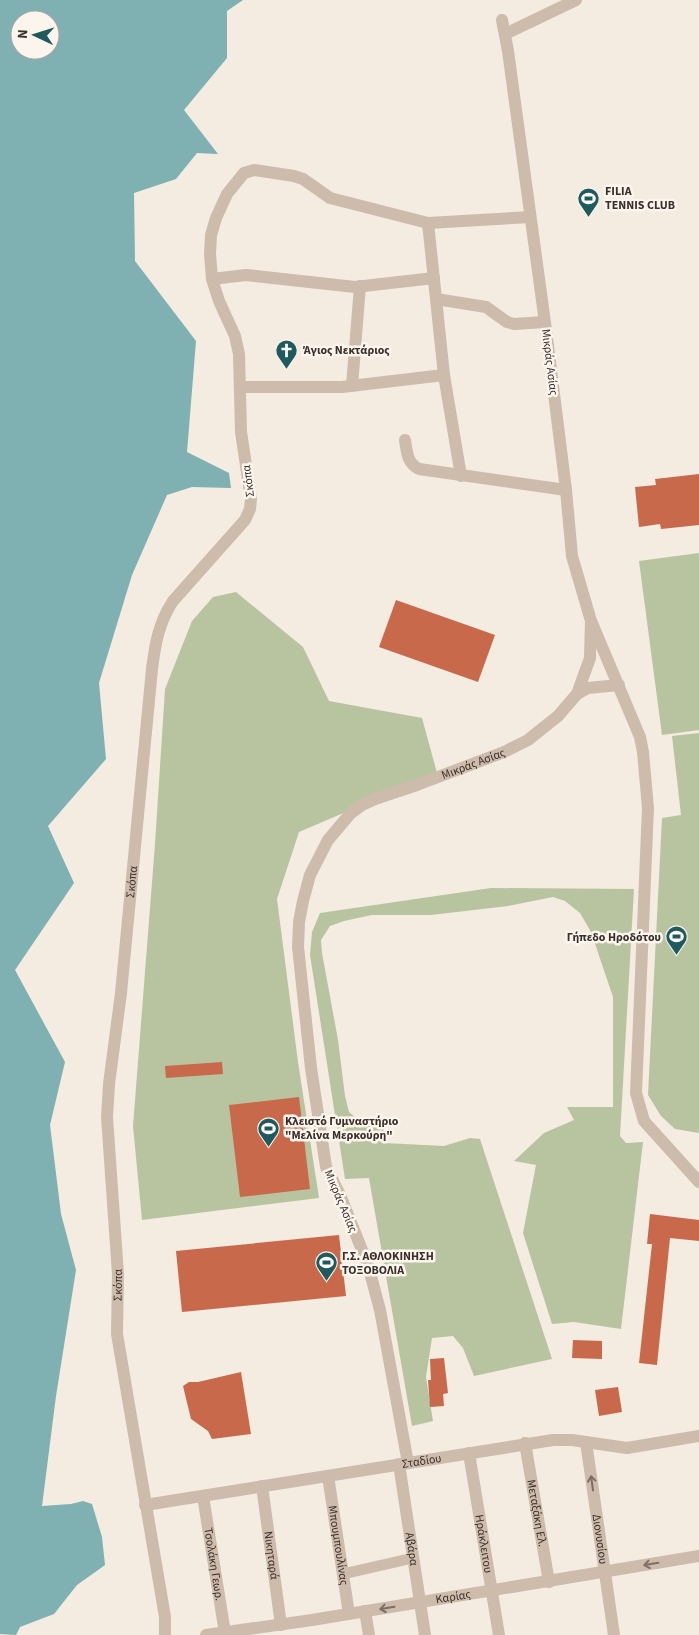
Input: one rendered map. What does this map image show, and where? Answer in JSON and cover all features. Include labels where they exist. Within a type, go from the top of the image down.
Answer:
[{"type":"street","points":[[505,34],[576,0]]},
{"type":"street","name":"Μικράς Ασίας","points":[[403,1464],[380,1310],[368,1265],[340,1195],[326,1167],[311,1068],[298,947],[303,900],[310,875],[328,840],[341,824],[362,805],[385,794],[417,785],[513,748],[528,740],[558,716],[577,694],[590,658],[591,621],[572,556],[566,490],[502,20]]},
{"type":"street","name":"Σκόπα","points":[[165,1635],[165,1617],[117,1334],[118,1274],[107,1117],[155,648],[161,622],[173,601],[245,520],[250,509],[250,487],[241,426],[239,354],[235,336],[212,279],[211,235],[216,218],[227,194],[244,173],[254,170],[304,179],[330,198],[428,223]]},
{"type":"street","points":[[461,476],[444,375],[428,223],[530,217]]},
{"type":"street","points":[[212,279],[246,275],[354,287],[434,278]]},
{"type":"street","points":[[352,386],[360,286]]},
{"type":"street","points":[[436,299],[486,307],[507,322],[514,324],[544,322]]},
{"type":"street","points":[[240,387],[352,386],[444,375]]},
{"type":"street","points":[[405,440],[409,459],[419,469],[566,490]]},
{"type":"street","points":[[591,621],[640,737],[643,752],[648,808],[636,1093],[644,1121],[699,1182]]},
{"type":"street","points":[[577,694],[588,688],[619,685]]},
{"type":"street","name":"Σταδίου","points":[[145,1505],[525,1443],[562,1439],[626,1448],[699,1436]]},
{"type":"street","name":"Διονυσίου","points":[[586,1442],[614,1635]]},
{"type":"street","name":"Μεταξάκη Ελ.","points":[[525,1443],[549,1582]]},
{"type":"street","name":"Ηράκλειτου","points":[[469,1453],[499,1635]]},
{"type":"street","name":"Αβάρα","points":[[403,1464],[413,1558],[425,1635]]},
{"type":"street","name":"Μπουμπουλίνας","points":[[328,1476],[349,1614]]},
{"type":"street","name":"Νικηταρά","points":[[262,1486],[281,1625]]},
{"type":"street","name":"Τσολάκη Γεωρ.","points":[[202,1496],[225,1633]]},
{"type":"street","name":"Καρίας","points":[[206,1635],[420,1603],[699,1556]]},
{"type":"street","points":[[343,1574],[413,1558]]},
{"type":"street","points":[[365,1611],[369,1635]]},
{"type":"green space","points":[[699,553],[699,730],[662,735],[639,561]]},
{"type":"green space","points":[[236,592],[303,647],[329,701],[422,718],[437,773],[299,832],[277,899],[298,1062],[319,1198],[142,1220],[133,1126],[165,689],[192,621],[213,597]]},
{"type":"green space","name":"Γήπεδο Ηροδότου","points":[[699,733],[699,1133],[675,1129],[661,1116],[648,1095],[662,818],[681,815],[672,736]]},
{"type":"green space","points":[[491,888],[634,889],[620,1136],[626,1143],[643,1142],[621,1329],[574,1322],[552,1324],[523,1233],[536,1165],[514,1161],[544,1133],[574,1120],[567,1107],[613,1107],[613,997],[591,932],[580,913],[565,901],[553,897],[508,906],[431,915],[372,915],[330,926],[321,940],[322,953],[349,1112],[362,1123],[384,1128],[384,1143],[444,1146],[470,1138],[480,1139],[552,1359],[474,1376],[463,1348],[453,1336],[432,1338],[426,1377],[433,1421],[412,1426],[369,1178],[345,1179],[310,955],[312,932],[320,913]]},
{"type":"water","points":[[0,0],[243,0],[227,11],[227,58],[184,110],[218,154],[197,153],[176,179],[134,193],[135,261],[196,341],[187,452],[229,473],[231,488],[192,487],[167,495],[132,575],[99,683],[106,759],[48,826],[74,883],[15,970],[65,1062],[50,1125],[61,1214],[76,1270],[56,1396],[42,1506],[71,1504],[83,1501],[92,1504],[102,1537],[105,1565],[77,1585],[54,1614],[20,1627],[16,1635],[0,1634]]},
{"type":"building","points":[[699,474],[699,525],[661,529],[660,524],[639,527],[635,487],[656,485],[655,479]]},
{"type":"building","points":[[396,600],[495,635],[478,682],[379,647]]},
{"type":"building","points":[[222,1062],[223,1074],[166,1078],[165,1066]]},
{"type":"building","name":"Κλειστό Γυμναστήριο \"Μελίνα Μερκούρη\"","points":[[299,1097],[310,1189],[240,1197],[229,1105]]},
{"type":"building","points":[[650,1214],[699,1220],[699,1241],[670,1238],[657,1365],[639,1363],[652,1244],[647,1244]]},
{"type":"building","points":[[339,1235],[346,1296],[182,1312],[176,1251]]},
{"type":"building","points":[[573,1340],[602,1341],[602,1359],[572,1358]]},
{"type":"building","points":[[444,1358],[448,1393],[443,1394],[444,1406],[430,1407],[428,1380],[431,1380],[430,1359]]},
{"type":"building","points":[[241,1372],[251,1434],[212,1439],[208,1431],[191,1419],[183,1386],[189,1382],[198,1382]]},
{"type":"building","points":[[618,1387],[622,1412],[599,1416],[595,1390]]},
{"type":"place","name":"FILIA TENNIS CLUB","points":[[589,217]]},
{"type":"place","name":"Άγιος Νεκτάριος","points":[[287,369]]},
{"type":"place","name":"Γήπεδο Ηροδότου","points":[[677,956]]},
{"type":"place","name":"Κλειστό Γυμναστήριο \"Μελίνα Μερκούρη\"","points":[[269,1147]]},
{"type":"place","name":"Γ.Σ. ΑΘΛΟΚΙΝΗΣΗ ΤΟΞΟΒΟΛΙΑ","points":[[326,1282]]}]
